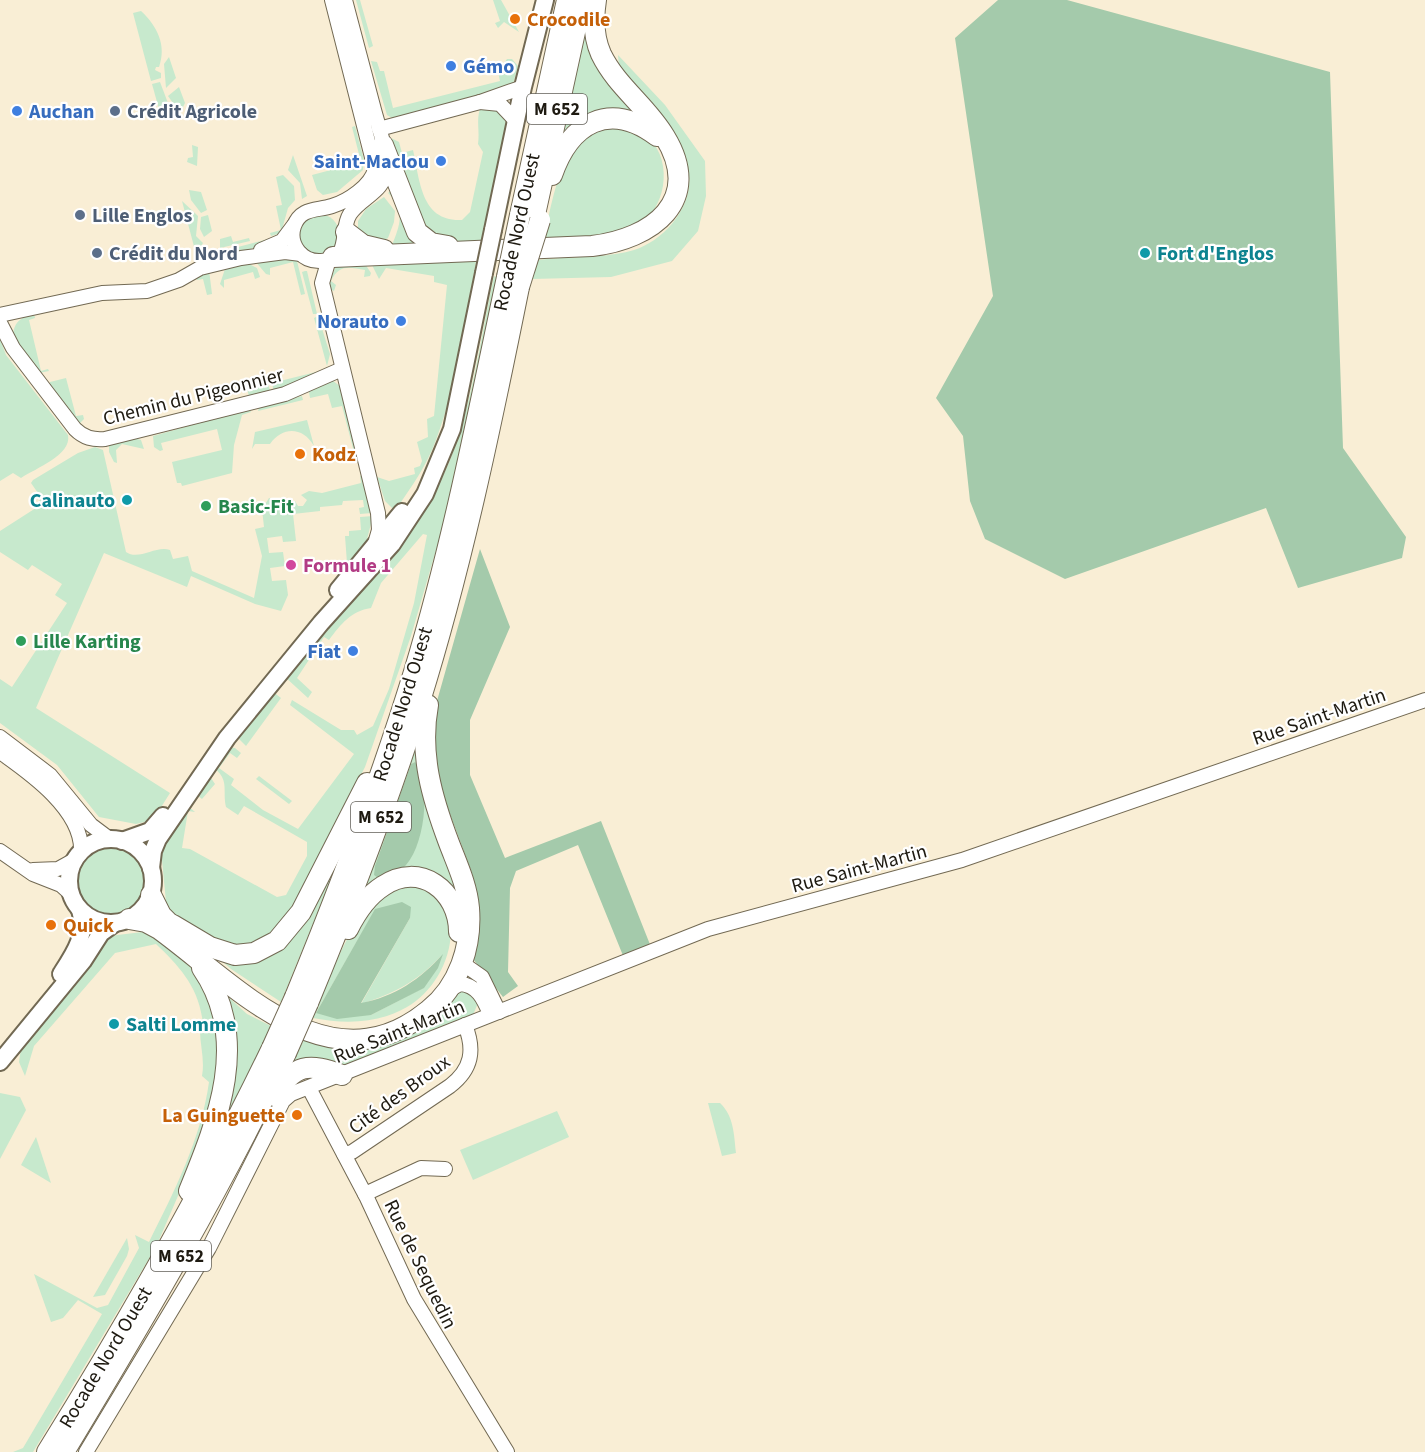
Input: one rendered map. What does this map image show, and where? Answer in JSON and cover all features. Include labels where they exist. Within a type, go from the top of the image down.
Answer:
[{"type":"highway","name":"Rocade Nord Ouest","points":[[532,218],[567,0]]},
{"type":"highway","name":"Rocade Nord Ouest","points":[[532,218],[582,0]]},
{"type":"highway","points":[[331,258],[592,246],[621,242],[641,234],[665,216],[676,195],[677,169],[672,150],[660,129],[621,86],[602,55],[594,30],[596,0]]},
{"type":"highway","points":[[513,282],[532,218],[560,155],[570,139],[587,125],[610,118],[632,121],[658,136],[672,150]]},
{"type":"highway","points":[[381,137],[411,221],[421,236],[437,245],[477,250]]},
{"type":"highway","points":[[346,230],[354,240],[370,248],[429,252]]},
{"type":"highway","name":"Rocade Nord Ouest","points":[[64,1452],[169,1263],[225,1146],[279,1050],[362,869],[417,710],[442,627],[470,518],[513,282]]},
{"type":"highway","name":"Rocade Nord Ouest","points":[[302,1000],[415,670],[513,282]]},
{"type":"highway","points":[[122,921],[146,922],[159,929],[195,959],[270,1014],[305,1030],[328,1037],[357,1039],[383,1035],[422,1016],[462,963],[469,924],[467,897],[433,798],[425,749],[425,721],[439,661],[442,627]]},
{"type":"highway","points":[[168,921],[210,947],[235,955],[264,950],[287,932],[301,912],[363,792],[415,670]]},
{"type":"highway","points":[[151,895],[158,910],[168,921],[214,963],[259,997],[281,1010],[324,1026],[360,1029],[395,1020],[422,1004],[446,984],[459,935],[458,917],[445,891],[434,882],[416,877],[399,878],[373,893],[302,1000]]},
{"type":"highway","points":[[169,1263],[207,1142],[228,1064],[228,1036],[222,1011],[212,985],[195,959]]},
{"type":"highway","points":[[169,1263],[217,1203],[279,1088],[299,1069],[312,1080],[342,1075]]},
{"type":"highway","name":"Rocade Nord Ouest","points":[[48,1452],[169,1263]]},
{"type":"main road","points":[[3,1052],[82,962],[102,933],[141,911],[151,895],[153,851],[159,836],[227,738],[321,623],[392,544],[425,494],[442,460],[452,429],[523,87],[545,0]]},
{"type":"main road","points":[[36,1016],[81,937],[84,924],[80,910],[71,894],[70,876],[78,856],[96,842],[145,834],[156,826],[220,733],[393,523],[430,468],[461,384]]},
{"type":"main road","points":[[117,840],[140,851],[151,868]]},
{"type":"main road","points":[[80,910],[96,920],[122,921]]},
{"type":"street","points":[[235,259],[282,240],[306,212],[341,202],[370,181],[375,169],[333,0]]},
{"type":"street","points":[[345,0],[381,137],[386,168],[383,182],[351,212],[343,247],[331,258],[322,281],[371,479],[379,525],[373,548]]},
{"type":"street","points":[[381,137],[523,87]]},
{"type":"street","points":[[480,102],[500,104],[516,121]]},
{"type":"street","points":[[324,208],[337,214],[346,230]]},
{"type":"street","points":[[294,225],[293,239],[304,256],[338,351]]},
{"type":"street","points":[[0,315],[102,293],[147,291],[179,280],[200,268],[235,259],[285,252],[316,261],[331,258]]},
{"type":"street","points":[[8,338],[20,313],[29,309]]},
{"type":"street","name":"Chemin du Pigeonnier","points":[[0,323],[8,338],[75,429],[85,436],[98,440],[285,394],[342,369]]},
{"type":"street","points":[[371,479],[393,523],[395,532],[392,544]]},
{"type":"street","name":"Rue Saint-Martin","points":[[342,1075],[721,925],[946,865],[1425,700]]},
{"type":"street","points":[[0,737],[50,775],[71,797],[88,822],[117,840]]},
{"type":"street","points":[[0,752],[35,778],[65,810],[79,832],[78,856],[65,867],[48,871],[20,865]]},
{"type":"street","points":[[0,851],[39,878],[61,885],[71,894]]},
{"type":"street","points":[[462,963],[482,977],[495,1014]]},
{"type":"street","points":[[446,984],[472,987],[495,1014]]},
{"type":"street","name":"Cité des Broux","points":[[344,1154],[352,1152],[450,1086],[463,1074],[472,1052],[465,1025]]},
{"type":"street","points":[[86,1452],[209,1248],[283,1101],[312,1080]]},
{"type":"street","name":"Rue de Sequedin","points":[[312,1080],[344,1154],[424,1316],[507,1452]]},
{"type":"street","points":[[365,1194],[422,1168],[445,1169]]},
{"type":"green space","points":[[356,0],[360,0],[373,46],[369,48]]},
{"type":"green space","points":[[493,0],[501,0],[519,32],[504,22],[498,28],[495,23],[500,21]]},
{"type":"green space","points":[[998,0],[1067,0],[1330,72],[1343,448],[1406,537],[1402,558],[1298,588],[1266,508],[1065,579],[985,539],[970,501],[963,436],[936,398],[993,296],[955,38]]},
{"type":"green space","points":[[141,11],[156,30],[162,51],[159,67],[155,70],[161,73],[161,78],[151,81],[133,13]]},
{"type":"green space","points":[[590,12],[647,121],[628,112],[560,140]]},
{"type":"green space","points":[[618,55],[665,105],[705,161],[706,196],[698,231],[672,261],[611,277],[532,279],[538,260],[611,255],[634,250],[647,244],[670,225],[680,213],[686,200],[689,185],[688,170],[683,156],[661,122],[619,67]]},
{"type":"green space","points":[[169,57],[176,78],[166,88],[164,64]]},
{"type":"green space","points":[[507,59],[512,59],[518,66],[513,84],[501,90],[392,118],[387,115],[371,61],[377,62],[380,71],[384,71],[393,108],[500,81],[498,72]]},
{"type":"green space","points":[[160,82],[171,111],[162,120],[152,84]]},
{"type":"green space","points":[[179,87],[185,103],[180,113],[168,96]]},
{"type":"green space","points":[[491,107],[497,109],[506,122],[482,242],[440,242],[430,239],[402,177],[391,138],[399,142],[402,153],[413,150],[421,186],[430,207],[448,219],[462,220],[470,212],[483,152],[478,144],[480,109]]},
{"type":"green space","points":[[355,126],[364,160],[363,170],[337,192],[323,195],[317,190],[312,175],[361,162],[352,127]]},
{"type":"green space","points":[[619,127],[639,133],[649,139],[662,160],[663,186],[654,210],[646,219],[624,230],[602,234],[544,237],[553,196],[569,155],[577,144],[594,131]]},
{"type":"green space","points":[[192,145],[198,147],[197,166],[187,162],[188,158],[193,157]]},
{"type":"green space","points":[[293,155],[307,196],[302,199],[300,183],[288,170]]},
{"type":"green space","points":[[283,175],[294,186],[295,200],[288,208],[281,233],[271,236],[270,233],[281,230],[276,206],[282,205],[276,177]]},
{"type":"green space","points":[[395,187],[427,244],[392,245],[400,218],[397,205],[388,193]]},
{"type":"green space","points":[[189,190],[201,192],[207,210],[201,213],[191,200]]},
{"type":"green space","points":[[384,197],[395,211],[394,222],[388,238],[375,245],[358,230],[358,221],[366,209]]},
{"type":"green space","points":[[182,201],[198,216],[196,236],[203,243],[196,254]]},
{"type":"green space","points":[[319,214],[327,215],[333,220],[338,226],[338,242],[333,248],[327,253],[319,254],[311,253],[305,248],[300,242],[299,234],[300,226],[305,220],[311,215]]},
{"type":"green space","points":[[208,215],[212,231],[204,237],[200,229],[201,217]]},
{"type":"green space","points":[[231,236],[233,242],[249,238],[250,241],[220,248],[220,239]]},
{"type":"green space","points":[[280,236],[263,245],[210,262],[219,252]]},
{"type":"green space","points":[[284,256],[297,261],[305,294],[301,295],[293,262],[270,268],[270,275],[266,274],[255,261]]},
{"type":"green space","points":[[477,256],[461,349],[444,418],[424,467],[397,508],[393,509],[385,501],[377,477],[389,481],[415,474],[414,468],[420,466],[422,461],[417,442],[428,437],[427,419],[434,416],[447,285],[434,282],[434,276],[386,268],[379,279],[370,261]]},
{"type":"green space","points":[[247,263],[257,268],[260,277],[255,279],[253,272],[224,280],[224,288],[220,284],[225,269]]},
{"type":"green space","points":[[365,264],[371,273],[370,276],[364,277],[365,270],[341,269],[331,281],[336,285],[334,291],[328,288],[336,265]]},
{"type":"green space","points":[[209,270],[212,294],[207,295],[203,279],[197,280],[196,278]]},
{"type":"green space","points":[[307,271],[317,314],[313,314],[302,272]]},
{"type":"green space","points":[[494,276],[498,278],[441,533],[411,636],[365,767],[284,922],[269,939],[246,947],[212,941],[174,915],[166,902],[161,850],[209,775],[215,784],[202,799],[197,795],[189,807],[195,812],[188,811],[182,848],[190,849],[277,897],[286,895],[307,856],[307,842],[244,806],[238,815],[226,807],[224,781],[214,768],[228,747],[235,748],[241,753],[237,758],[230,753],[219,768],[234,779],[231,785],[263,810],[298,829],[354,754],[290,705],[292,700],[341,730],[354,730],[357,735],[373,726],[389,689],[414,603],[427,535],[423,534],[381,583],[371,608],[352,615],[329,640],[324,637],[297,678],[312,692],[308,698],[285,677],[390,558],[426,507],[441,480],[460,433],[467,407]]},
{"type":"green space","points":[[34,314],[35,318],[29,320],[41,371],[48,369],[49,371],[39,373],[13,338],[14,328],[18,322]]},
{"type":"green space","points":[[318,316],[330,354],[327,366],[314,318]]},
{"type":"green space","points":[[0,339],[6,355],[68,435],[68,442],[59,455],[21,478],[13,473],[0,481]]},
{"type":"green space","points":[[324,370],[274,392],[272,383]]},
{"type":"green space","points":[[66,378],[76,416],[83,415],[84,419],[78,425],[49,386],[50,382]]},
{"type":"green space","points":[[332,380],[341,387],[359,455],[355,456],[342,406],[332,408],[328,394],[310,398],[309,392]]},
{"type":"green space","points":[[268,384],[271,393],[249,396],[247,389]]},
{"type":"green space","points":[[302,396],[303,400],[258,411],[259,408]]},
{"type":"green space","points":[[249,409],[251,412],[242,415],[234,445],[232,473],[182,486],[181,483],[177,483],[172,462],[222,450],[217,429],[161,443],[163,450],[160,451],[154,447],[153,436]]},
{"type":"green space","points":[[307,420],[314,446],[304,435],[293,431],[281,434],[270,444],[255,444],[252,449],[255,432]]},
{"type":"green space","points":[[134,438],[141,440],[144,449],[122,444],[116,450],[117,463],[114,462],[109,452],[109,445]]},
{"type":"green space","points":[[95,447],[103,450],[126,552],[136,555],[165,549],[170,550],[173,559],[188,556],[192,571],[254,598],[262,556],[255,529],[264,527],[262,509],[269,498],[278,501],[295,501],[298,506],[303,506],[307,500],[301,495],[309,491],[322,493],[361,483],[360,476],[363,475],[372,513],[360,514],[359,508],[364,507],[363,500],[343,501],[342,505],[320,507],[320,511],[293,514],[296,541],[283,542],[282,536],[267,538],[269,553],[283,552],[285,566],[270,568],[272,581],[286,580],[288,595],[281,611],[255,604],[191,576],[187,587],[104,553],[36,708],[170,793],[153,820],[136,824],[99,817],[57,765],[0,723],[0,679],[12,687],[67,603],[55,595],[62,584],[32,565],[28,570],[0,552],[0,531],[39,506],[40,496],[31,483],[33,480],[78,453]]},
{"type":"green space","points":[[373,516],[365,547],[341,576],[338,573],[347,563],[345,536],[349,536],[349,531],[361,530],[360,517]]},
{"type":"green space","points":[[480,549],[510,627],[470,720],[470,775],[505,858],[601,821],[651,947],[624,958],[578,845],[516,871],[510,888],[508,972],[518,986],[503,997],[473,959],[476,902],[472,873],[438,782],[433,744],[435,708]]},
{"type":"green space","points":[[272,691],[281,698],[246,746],[237,737]]},
{"type":"green space","points":[[418,728],[460,885],[465,924],[419,873],[359,903]],"holes":[[[415,762],[375,866],[411,764]]]},
{"type":"green space","points":[[415,762],[423,786],[424,817],[421,833],[410,860],[400,871],[381,880],[374,875],[375,866],[411,764]]},
{"type":"green space","points":[[259,776],[292,801],[289,804],[256,779]]},
{"type":"green space","points":[[355,821],[281,1002],[231,969],[216,956],[256,958]]},
{"type":"green space","points":[[104,848],[118,848],[130,853],[140,863],[145,882],[140,901],[130,911],[118,916],[104,916],[92,911],[82,901],[77,889],[77,875],[82,863],[92,853]]},
{"type":"green space","points":[[422,886],[441,899],[448,913],[451,928],[446,959],[430,987],[407,1007],[385,1017],[349,1022],[313,1018],[344,945],[365,912],[379,898],[395,888]],"holes":[[[375,910],[410,918],[361,1004],[404,986],[423,973],[441,956],[423,988],[371,1015],[316,1013]]]},
{"type":"green space","points":[[402,902],[411,907],[410,918],[361,1003],[385,996],[406,986],[443,954],[438,968],[424,988],[371,1015],[337,1019],[316,1013],[375,909]]},
{"type":"green space","points":[[151,931],[188,961],[201,978],[211,999],[223,1053],[199,1147],[156,1247],[33,1452],[13,1452],[23,1448],[102,1314],[78,1300],[63,1318],[51,1322],[34,1274],[97,1308],[108,1305],[139,1248],[135,1235],[149,1242],[177,1184],[200,1124],[209,1082],[202,1076],[200,1030],[202,1019],[199,1006],[196,995],[185,976],[156,944],[115,953],[34,1046],[25,1076],[19,1062],[21,1048],[109,936]]},
{"type":"green space","points":[[456,992],[471,993],[478,1003],[473,1015],[341,1070],[286,1074],[305,1038],[389,1041],[418,1029]]},
{"type":"green space","points":[[224,993],[247,1014],[271,1026],[215,1148]]},
{"type":"green space","points":[[0,1093],[20,1097],[26,1110],[0,1159]]},
{"type":"green space","points":[[708,1103],[720,1103],[725,1108],[732,1126],[736,1153],[722,1156]]},
{"type":"green space","points":[[557,1111],[569,1137],[473,1180],[460,1150]]},
{"type":"green space","points":[[36,1137],[51,1183],[21,1165]]},
{"type":"green space","points":[[127,1238],[129,1249],[127,1256],[105,1295],[93,1297]]},
{"type":"place","name":"Crocodile","points":[[515,19]]},
{"type":"place","name":"Gémo","points":[[451,66]]},
{"type":"place","name":"Auchan","points":[[17,111]]},
{"type":"place","name":"Crédit Agricole","points":[[115,111]]},
{"type":"place","name":"Saint-Maclou","points":[[441,161]]},
{"type":"place","name":"Lille Englos","points":[[80,215]]},
{"type":"place","name":"Crédit du Nord","points":[[97,253]]},
{"type":"place","name":"Fort d'Englos","points":[[1145,253]]},
{"type":"place","name":"Norauto","points":[[401,321]]},
{"type":"place","name":"Kodz","points":[[300,454]]},
{"type":"place","name":"Calinauto","points":[[127,500]]},
{"type":"place","name":"Basic-Fit","points":[[206,506]]},
{"type":"place","name":"Formule 1","points":[[291,565]]},
{"type":"place","name":"Lille Karting","points":[[21,641]]},
{"type":"place","name":"Fiat","points":[[353,651]]},
{"type":"place","name":"Quick","points":[[51,925]]},
{"type":"place","name":"Salti Lomme","points":[[114,1024]]},
{"type":"place","name":"La Guinguette","points":[[297,1115]]}]
